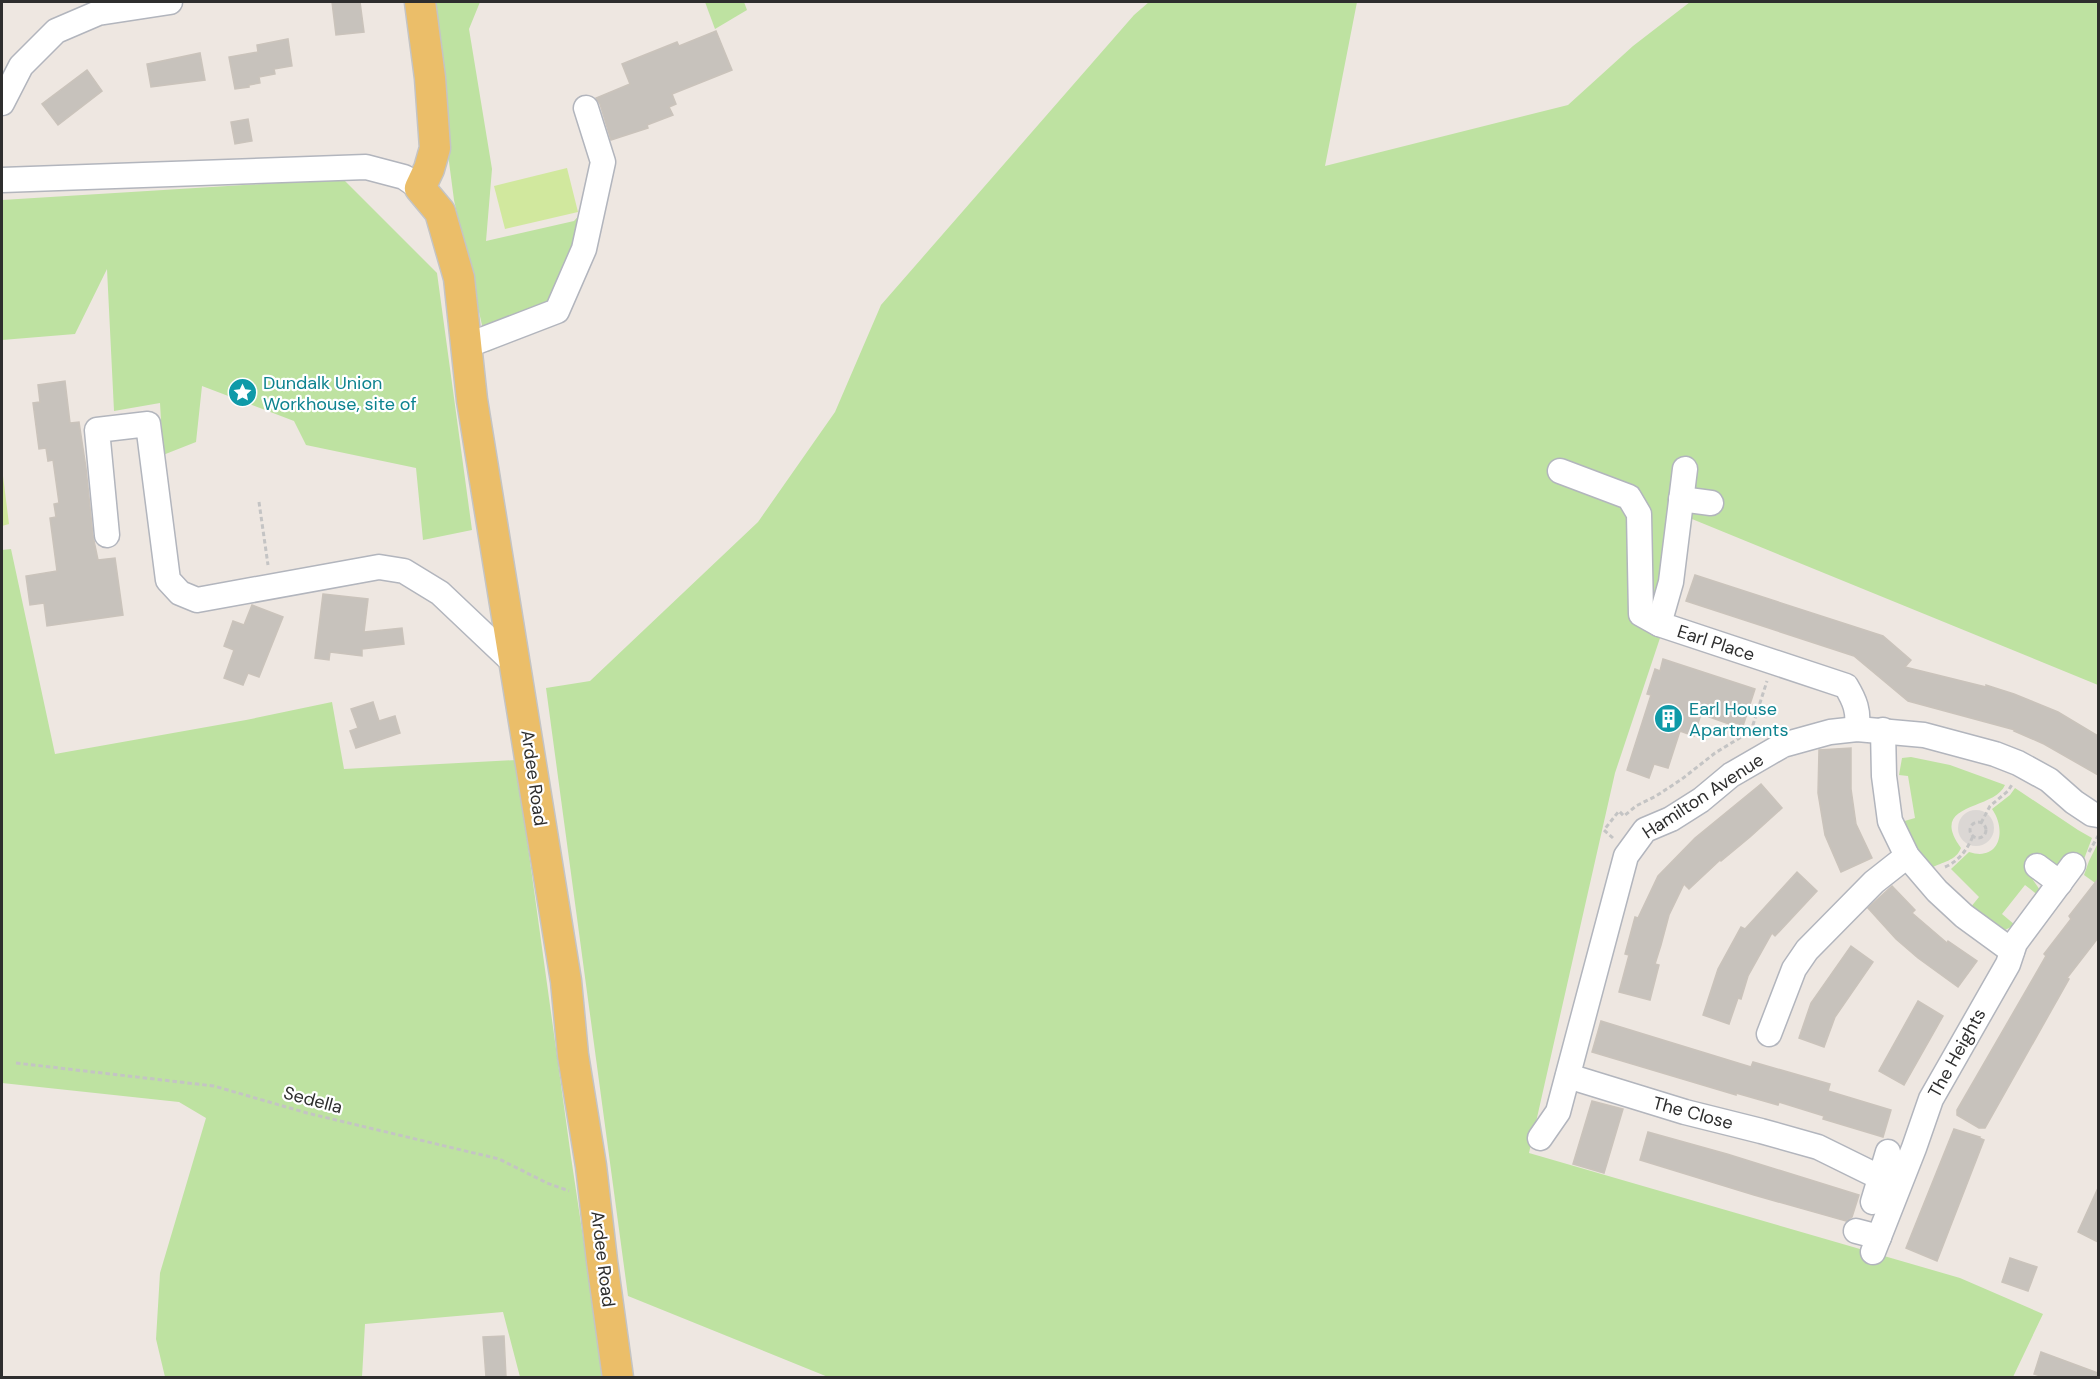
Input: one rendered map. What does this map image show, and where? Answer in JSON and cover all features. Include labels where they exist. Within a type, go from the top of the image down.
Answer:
[{"type":"main road","points":[[420,2],[430,78],[435,148],[429,170],[420,188]]},
{"type":"main road","name":"Ardee Road","points":[[420,188],[440,212],[459,278],[474,411],[566,981],[573,1055],[618,1377]]},
{"type":"street","points":[[2,103],[21,66],[56,31],[98,13],[170,2]]},
{"type":"street","points":[[466,346],[557,311],[585,249],[603,162],[586,108]]},
{"type":"street","points":[[2,180],[366,167],[404,177],[420,188]]},
{"type":"street","points":[[107,535],[97,430],[148,424],[168,580],[180,593],[197,600],[379,567],[404,571],[440,593],[516,665]]},
{"type":"street","name":"Earl Place","points":[[1685,469],[1671,582],[1659,624],[1846,686],[1856,701],[1857,729]]},
{"type":"street","points":[[1560,471],[1629,497],[1639,514],[1641,614],[1659,624]]},
{"type":"street","points":[[1682,499],[1711,503]]},
{"type":"street","name":"Hamilton Avenue","points":[[1568,1076],[1626,856],[1635,842],[1645,830],[1671,819],[1701,800],[1731,775],[1783,745],[1830,732],[1857,729],[1938,737],[2018,763],[2049,780],[2074,802],[2092,814],[2098,815]]},
{"type":"street","points":[[1883,730],[1884,776],[1890,821],[1907,856],[1937,891],[1964,916],[2012,951]]},
{"type":"street","points":[[1769,1035],[1794,969],[1807,950],[1874,882],[1907,856]]},
{"type":"street","name":"The Heights","points":[[1869,1240],[1914,1148],[1930,1099],[2008,964],[2015,943],[2066,874],[2037,866]]},
{"type":"street","points":[[1540,1138],[1558,1112],[1568,1076]]},
{"type":"street","name":"The Close","points":[[1568,1076],[1685,1113],[1818,1147],[1881,1178]]},
{"type":"street","points":[[1873,1202],[1888,1152]]},
{"type":"path","points":[[259,502],[272,587]]},
{"type":"path","points":[[1981,822],[1989,806],[2008,791],[2013,783]]},
{"type":"path","points":[[1981,822],[1985,826],[1984,834],[1978,838],[1970,832],[1970,826],[1981,822]]},
{"type":"path","points":[[1939,867],[1951,864],[1958,859],[1973,836]]},
{"type":"path","name":"Sedella","points":[[16,1063],[214,1086],[307,1113],[499,1160],[548,1183],[595,1200]]},
{"type":"green space","points":[[428,2],[480,2],[469,29],[492,169],[486,241],[574,221],[607,184],[595,254],[564,318],[488,352],[454,200]]},
{"type":"green space","points":[[705,2],[744,2],[747,10],[715,29]]},
{"type":"green space","points":[[1149,2],[1357,2],[1325,166],[1568,105],[1633,46],[1690,2],[2098,2],[2098,685],[1692,519],[1661,635],[1615,773],[1529,1153],[1960,1278],[2043,1314],[2013,1377],[828,1377],[628,1296],[546,688],[590,681],[758,522],[835,412],[881,305],[1134,15]]},
{"type":"green space","points":[[567,168],[578,212],[505,229],[494,186]]},
{"type":"green space","points":[[343,179],[437,273],[472,530],[423,540],[416,468],[306,445],[294,421],[202,386],[196,442],[163,455],[160,403],[114,411],[107,269],[75,334],[2,340],[2,200]]},
{"type":"green space","points":[[2,468],[9,524],[2,526]]},
{"type":"green space","points":[[11,549],[55,754],[246,720],[332,702],[344,769],[516,760],[604,1377],[520,1377],[503,1312],[365,1324],[362,1377],[165,1377],[156,1339],[160,1273],[206,1118],[179,1102],[2,1083],[2,550]]},
{"type":"green space","points":[[1911,757],[1950,765],[2005,785],[1999,793],[1957,815],[1952,822],[1953,833],[1961,848],[1956,856],[1931,868],[1901,822],[1915,818],[1908,776],[1899,775],[1902,758]]},
{"type":"green space","points":[[2015,788],[2092,838],[2081,867],[2069,860],[2058,865],[2051,864],[2030,871],[2029,874],[2042,893],[2039,896],[2025,885],[2002,914],[2015,925],[2005,930],[1997,928],[1970,908],[1979,897],[1951,869],[1969,852],[1980,854],[1994,848],[1998,842],[1999,826],[1992,809]]},
{"type":"green space","points":[[2098,843],[2098,885],[2084,875]]},
{"type":"shaded area","points":[[1976,810],[1989,815],[1994,828],[1989,841],[1976,846],[1963,841],[1958,828],[1963,815]]},
{"type":"building","points":[[332,2],[360,2],[364,32],[336,35]]},
{"type":"building","points":[[716,31],[732,70],[672,94],[676,104],[669,107],[673,115],[647,125],[648,128],[611,140],[596,98],[630,84],[622,64],[677,42],[679,46]]},
{"type":"building","points":[[288,39],[292,66],[274,69],[275,74],[259,77],[260,83],[235,89],[229,57],[258,52],[257,45]]},
{"type":"building","points":[[200,53],[205,80],[151,87],[147,64]]},
{"type":"building","points":[[87,70],[102,91],[58,125],[42,104]]},
{"type":"building","points":[[248,119],[252,141],[235,144],[231,122]]},
{"type":"building","points":[[65,381],[70,423],[79,422],[98,560],[115,558],[123,615],[47,626],[44,603],[30,605],[26,576],[57,571],[50,518],[56,517],[54,504],[59,503],[53,460],[48,461],[46,448],[39,449],[33,403],[40,402],[38,385]]},
{"type":"building","points":[[1695,575],[1883,636],[1911,660],[1905,667],[1986,687],[1986,685],[2058,712],[2098,736],[2098,775],[2015,730],[1908,701],[1854,656],[1686,601]]},
{"type":"building","points":[[323,594],[368,599],[364,632],[402,628],[404,644],[362,649],[362,656],[330,652],[329,660],[315,658]]},
{"type":"building","points":[[252,605],[283,617],[259,677],[248,673],[243,685],[224,678],[234,650],[224,646],[233,621],[244,625]]},
{"type":"building","name":"Earl House Apartments","points":[[1663,659],[1755,689],[1743,726],[1733,722],[1732,725],[1701,714],[1694,736],[1680,731],[1668,768],[1654,764],[1649,778],[1627,770],[1651,695],[1647,694],[1655,669],[1660,671]]},
{"type":"building","points":[[373,702],[379,721],[395,716],[400,733],[356,748],[350,731],[358,728],[351,709]]},
{"type":"building","points":[[1851,748],[1851,789],[1856,824],[1872,858],[1841,872],[1825,835],[1818,793],[1819,750]]},
{"type":"building","points":[[1761,784],[1782,808],[1689,889],[1684,884],[1669,915],[1655,964],[1659,965],[1650,1000],[1619,992],[1629,955],[1625,954],[1635,917],[1638,918],[1658,876],[1695,838]]},
{"type":"building","points":[[1797,872],[1817,891],[1775,936],[1772,933],[1748,976],[1741,999],[1738,998],[1729,1024],[1703,1015],[1718,969],[1741,927],[1745,929]]},
{"type":"building","points":[[2098,879],[2098,938],[2067,978],[2069,979],[1985,1128],[1979,1128],[1957,1115],[1957,1110],[2046,956],[2044,954],[2071,919],[2069,916]]},
{"type":"building","points":[[1892,886],[1915,910],[1912,913],[1947,943],[1948,941],[1977,961],[1958,987],[1896,939],[1868,908]]},
{"type":"building","points":[[1851,946],[1873,962],[1835,1017],[1824,1047],[1799,1038],[1811,1003]]},
{"type":"building","points":[[1918,1001],[1943,1016],[1904,1085],[1879,1071]]},
{"type":"building","points":[[1601,1021],[1751,1067],[1753,1062],[1830,1084],[1828,1091],[1891,1110],[1883,1137],[1823,1119],[1824,1116],[1779,1102],[1778,1105],[1736,1093],[1736,1095],[1592,1052]]},
{"type":"building","points":[[1592,1101],[1623,1109],[1604,1173],[1573,1164]]},
{"type":"building","points":[[1954,1129],[1984,1140],[1937,1261],[1906,1248]]},
{"type":"building","points":[[1648,1132],[1859,1195],[1852,1217],[1846,1221],[1640,1160]]},
{"type":"building","points":[[2098,1188],[2098,1242],[2078,1232]]},
{"type":"building","points":[[2010,1258],[2037,1267],[2028,1291],[2002,1282]]},
{"type":"building","points":[[504,1336],[506,1377],[486,1377],[483,1337]]},
{"type":"building","points":[[2041,1352],[2098,1373],[2098,1377],[2044,1377],[2034,1374]]},
{"type":"place","name":"Dundalk Union Workhouse, site of","points":[[242,393]]},
{"type":"place","name":"Earl House Apartments","points":[[1668,719]]}]
